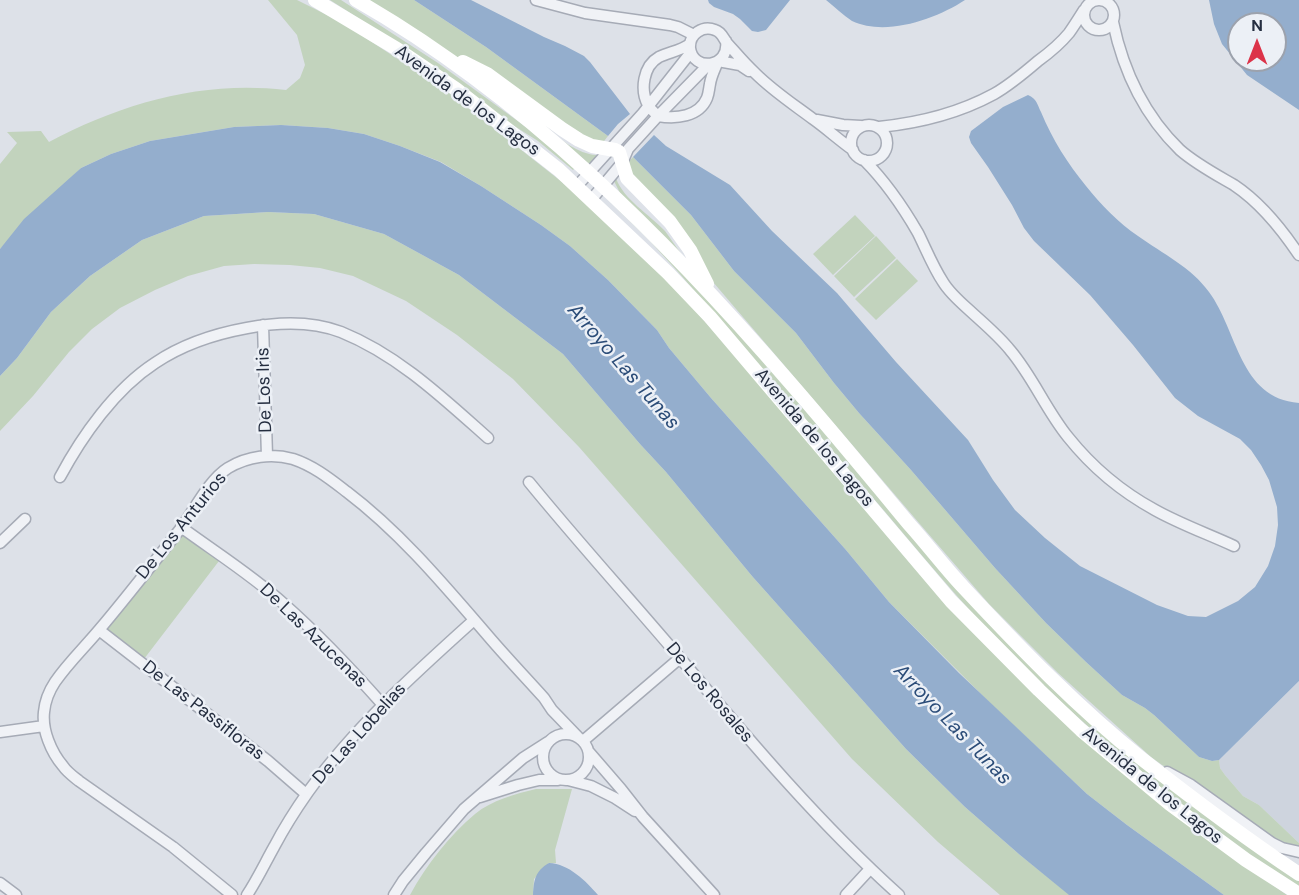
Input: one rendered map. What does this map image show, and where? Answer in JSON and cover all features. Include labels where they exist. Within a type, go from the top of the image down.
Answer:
[{"type":"street","name":"Avenida de los Lagos","points":[[315,0],[397,49],[456,89],[577,186],[711,317],[951,601],[1039,690],[1081,729],[1170,804],[1246,860],[1299,894]]},
{"type":"street","name":"Avenida de los Lagos","points":[[356,0],[385,16],[435,50],[503,100],[603,186],[714,297],[792,385],[961,585],[1042,669],[1141,758],[1258,847],[1299,874]]},
{"type":"street","points":[[536,0],[585,14],[678,27],[692,44],[698,61],[740,65],[755,74]]},
{"type":"street","points":[[879,127],[903,125],[944,115],[995,93],[1038,62],[1068,34],[1087,5],[1097,0],[1111,3],[1118,44],[1140,99],[1161,129],[1181,150],[1204,168],[1234,186],[1266,212],[1287,236],[1299,255]]},
{"type":"street","points":[[1087,5],[1084,20],[1090,28]]},
{"type":"street","points":[[1068,34],[1079,29],[1102,30],[1113,22]]},
{"type":"street","points":[[577,186],[646,110],[703,29],[714,29],[723,36],[755,74],[853,150]]},
{"type":"street","points":[[1102,30],[1118,44]]},
{"type":"street","points":[[591,200],[622,163],[628,149],[656,118],[722,58],[726,50],[726,41]]},
{"type":"street","points":[[692,44],[656,58],[650,64],[645,74],[644,85],[646,110],[656,118],[678,117],[690,115],[702,107],[706,100],[714,63]]},
{"type":"street","points":[[435,50],[487,74],[579,140],[592,146],[614,145]]},
{"type":"street","points":[[813,119],[861,126]]},
{"type":"street","points":[[888,142],[887,136],[874,124],[867,124],[856,129],[851,139],[855,155],[864,160],[881,177],[917,232],[944,284],[993,331],[1020,362],[1068,437],[1109,479],[1130,495],[1157,511],[1234,546]]},
{"type":"street","points":[[881,177],[880,167],[888,142],[903,125]]},
{"type":"street","points":[[614,145],[615,150],[619,152],[627,178],[670,222],[690,250],[714,297]]},
{"type":"street","points":[[864,160],[874,160],[883,155]]},
{"type":"street","points":[[60,477],[73,452],[110,404],[131,381],[154,363],[179,349],[209,337],[263,325],[317,326],[340,332],[367,345],[402,366],[438,393],[488,438]]},
{"type":"street","name":"De Los Iris","points":[[263,325],[267,456]]},
{"type":"street","name":"De Los Anturios","points":[[232,895],[172,847],[70,773],[55,754],[49,741],[44,726],[44,711],[48,695],[55,682],[71,661],[99,630],[216,479],[239,462],[251,458],[278,456],[307,464],[356,499],[446,586],[552,710],[581,739]]},
{"type":"street","name":"De Los Rosales","points":[[529,482],[803,801],[899,895]]},
{"type":"street","points":[[0,543],[25,519]]},
{"type":"street","name":"De Las Azucenas","points":[[181,527],[283,603],[383,705]]},
{"type":"street","name":"De Las Lobelias","points":[[247,895],[306,794],[328,765],[399,689],[474,620]]},
{"type":"street","name":"De Las Passifloras","points":[[99,630],[268,761],[306,794]]},
{"type":"street","points":[[581,739],[680,658]]},
{"type":"street","points":[[552,710],[554,725],[543,757],[548,771],[554,777],[591,786],[615,798],[642,817]]},
{"type":"street","points":[[0,732],[44,726]]},
{"type":"street","points":[[395,894],[455,817],[471,801],[523,758],[550,740],[566,734],[581,739],[642,817],[714,895]]},
{"type":"street","points":[[471,801],[539,780],[575,778],[587,768],[589,752]]},
{"type":"street","points":[[1141,758],[1191,786],[1272,843],[1299,852]]},
{"type":"street","points":[[846,895],[870,869]]},
{"type":"street","points":[[0,883],[16,895]]},
{"type":"shaded area","points":[[1299,681],[1299,843],[1259,805],[1243,796],[1220,768],[1219,760]]},
{"type":"green space","points":[[268,0],[297,0],[343,23],[445,90],[562,182],[625,238],[681,295],[914,564],[1181,820],[1287,895],[1224,895],[1087,794],[991,704],[889,602],[711,398],[657,330],[608,280],[570,246],[541,225],[441,162],[364,134],[328,128],[281,125],[234,127],[150,141],[111,154],[81,168],[0,249],[0,164],[17,143],[7,132],[41,131],[49,142],[105,116],[164,98],[224,88],[286,90],[300,78],[305,65],[297,35]]},
{"type":"green space","points":[[330,0],[341,0],[438,63],[526,127],[575,168],[573,170],[538,141],[508,122],[436,68]]},
{"type":"green space","points":[[361,0],[414,0],[486,47],[608,136],[601,145],[595,144],[481,69],[441,49]]},
{"type":"green space","points":[[545,129],[576,149],[597,157],[589,164]]},
{"type":"green space","points":[[633,157],[691,215],[734,271],[796,333],[859,413],[1046,623],[1122,695],[1154,715],[1199,757],[1212,761],[1219,760],[1220,768],[1243,796],[1259,805],[1299,843],[1299,846],[1295,847],[1275,840],[1198,784],[1151,757],[1058,673],[989,604],[713,282],[634,182],[628,162]]},
{"type":"green space","points":[[616,178],[624,193],[665,231],[682,255],[620,193],[614,181]]},
{"type":"green space","points":[[606,198],[697,284],[972,604],[1253,850],[1299,881],[1299,889],[1187,809],[1151,780],[1082,721],[1015,658],[940,576],[679,273]]},
{"type":"green space","points":[[268,212],[314,214],[384,234],[459,275],[563,354],[666,472],[752,576],[906,749],[965,807],[1070,895],[1000,895],[938,842],[852,759],[579,447],[513,379],[457,335],[406,301],[353,276],[320,268],[290,265],[224,266],[188,276],[155,290],[120,308],[92,329],[0,431],[0,376],[17,358],[51,312],[90,276],[142,240],[204,216]]},
{"type":"green space","points":[[855,215],[875,236],[833,275],[813,254]]},
{"type":"green space","points":[[876,236],[896,258],[854,297],[834,276]]},
{"type":"green space","points":[[897,259],[918,281],[876,320],[855,299]]},
{"type":"green space","points":[[181,532],[219,561],[144,659],[106,630]]},
{"type":"green space","points":[[536,789],[572,789],[555,850],[556,863],[549,863],[534,879],[533,895],[410,895],[439,851],[475,814],[496,801]]},
{"type":"water","points":[[414,0],[471,0],[584,56],[630,114],[608,136],[486,47]]},
{"type":"water","points":[[708,0],[790,0],[766,30],[758,32],[752,31],[733,14],[714,7]]},
{"type":"water","points":[[826,0],[965,0],[940,14],[910,24],[880,27],[852,21]]},
{"type":"water","points":[[1209,0],[1299,0],[1299,110],[1245,72],[1287,72],[1287,12],[1227,12],[1227,50],[1214,24]]},
{"type":"water","points":[[1028,95],[1036,102],[1050,132],[1079,178],[1098,200],[1131,231],[1185,268],[1202,283],[1219,308],[1242,360],[1252,376],[1264,389],[1279,398],[1299,403],[1299,681],[1219,760],[1212,761],[1199,757],[1154,715],[1122,695],[1046,623],[859,413],[796,333],[734,271],[691,215],[633,157],[654,135],[666,146],[730,185],[772,231],[837,293],[896,362],[968,440],[1015,510],[1045,538],[1080,566],[1157,605],[1188,616],[1206,617],[1238,601],[1255,587],[1268,566],[1275,546],[1278,525],[1277,507],[1269,480],[1251,450],[1240,439],[1198,416],[1175,398],[1090,295],[1034,241],[1024,228],[969,137],[971,131],[1003,107]]},
{"type":"water","name":"Arroyo Las Tunas","points":[[281,125],[328,128],[364,134],[440,162],[481,186],[570,246],[608,280],[657,330],[711,398],[889,602],[959,673],[1087,794],[1224,895],[1069,895],[965,807],[906,749],[752,576],[666,472],[563,354],[459,275],[384,234],[314,214],[268,212],[204,216],[142,240],[90,276],[51,312],[17,358],[0,376],[0,249],[24,219],[81,168],[111,154],[150,141],[234,127]]},
{"type":"water","points":[[549,863],[570,870],[598,895],[533,895],[536,876]]}]
